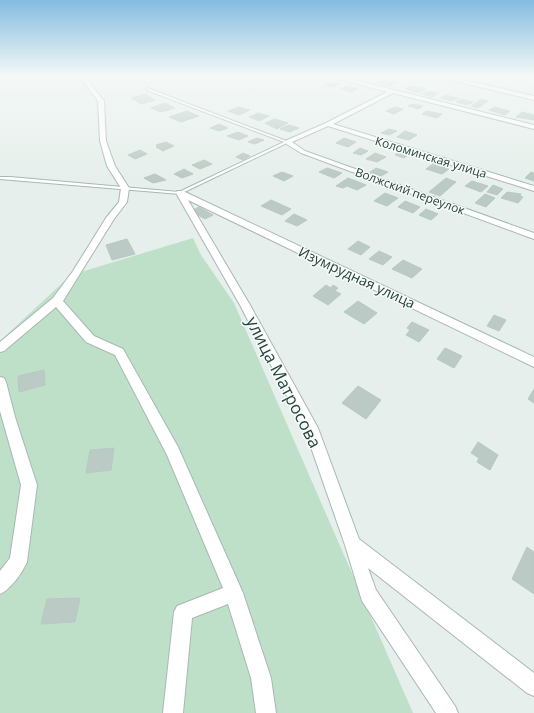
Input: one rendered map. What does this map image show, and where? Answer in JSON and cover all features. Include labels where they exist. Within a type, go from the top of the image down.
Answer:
[{"type":"street","points":[[0,348],[57,300],[77,272],[110,218],[124,202],[125,188],[111,166],[103,141],[101,109]]},
{"type":"street","points":[[287,142],[357,109]]},
{"type":"street","points":[[460,109],[534,128]]},
{"type":"street","name":"Коломинская улица","points":[[328,124],[534,189]]},
{"type":"street","name":"Волжский переулок","points":[[287,142],[303,152],[534,236]]},
{"type":"street","name":"Изумрудная улица","points":[[180,193],[534,362]]},
{"type":"street","name":"улица Матросова","points":[[180,193],[245,305],[313,432],[353,545],[368,595],[448,713]]},
{"type":"street","points":[[57,300],[90,339],[118,352],[173,452],[234,593],[261,678],[266,713]]},
{"type":"street","points":[[0,382],[8,417],[29,485],[18,562],[0,585]]},
{"type":"street","points":[[353,545],[534,686]]},
{"type":"street","points":[[173,713],[183,612],[234,593]]},
{"type":"lane","points":[[201,109],[287,142]]},
{"type":"lane","points":[[0,178],[180,193],[287,142]]},
{"type":"green space","points":[[193,238],[201,255],[234,303],[413,713],[0,713],[0,341],[71,275]]},
{"type":"building","points":[[154,109],[171,109],[161,112]]},
{"type":"building","points":[[233,109],[250,110],[239,115],[228,111]]},
{"type":"building","points":[[390,109],[403,109],[394,114],[386,111]]},
{"type":"building","points":[[504,109],[510,111],[505,115],[489,110]]},
{"type":"building","points":[[187,111],[199,116],[181,122],[169,117]]},
{"type":"building","points":[[427,111],[442,114],[437,118],[422,114]]},
{"type":"building","points":[[522,112],[534,115],[534,120],[516,117]]},
{"type":"building","points":[[258,113],[269,116],[259,121],[249,117]]},
{"type":"building","points":[[275,119],[288,123],[277,129],[265,123]]},
{"type":"building","points":[[219,124],[228,128],[219,131],[210,128]]},
{"type":"building","points":[[289,125],[299,128],[290,132],[280,129]]},
{"type":"building","points":[[389,129],[397,131],[389,135],[381,133]]},
{"type":"building","points":[[405,131],[417,135],[409,140],[397,137]]},
{"type":"building","points":[[238,132],[248,136],[239,140],[227,136]]},
{"type":"building","points":[[257,138],[264,140],[255,144],[248,142]]},
{"type":"building","points":[[344,138],[356,142],[348,147],[336,143]]},
{"type":"building","points":[[166,142],[174,146],[163,151],[156,147],[159,146],[156,145]]},
{"type":"building","points":[[360,148],[368,151],[361,155],[353,153]]},
{"type":"building","points":[[140,150],[147,154],[135,159],[128,155]]},
{"type":"building","points":[[401,151],[410,154],[404,158],[395,155]]},
{"type":"building","points":[[243,153],[250,156],[243,160],[236,157]]},
{"type":"building","points":[[375,153],[386,157],[377,162],[366,159]]},
{"type":"building","points":[[204,160],[212,164],[200,169],[192,165]]},
{"type":"building","points":[[433,164],[449,169],[442,174],[426,169]]},
{"type":"building","points":[[327,168],[342,173],[334,178],[319,172]]},
{"type":"building","points":[[376,168],[388,172],[381,176],[370,172]]},
{"type":"building","points":[[184,169],[193,174],[182,178],[174,174]]},
{"type":"building","points":[[282,172],[293,176],[284,181],[273,176]]},
{"type":"building","points":[[531,172],[534,173],[534,181],[525,178]]},
{"type":"building","points":[[155,174],[166,180],[153,183],[144,178]]},
{"type":"building","points":[[348,178],[366,185],[357,190],[347,186],[343,188],[336,186]]},
{"type":"building","points":[[446,178],[456,182],[440,196],[429,192]]},
{"type":"building","points":[[472,181],[488,186],[481,192],[465,186]]},
{"type":"building","points":[[493,185],[503,189],[497,195],[487,192]]},
{"type":"building","points":[[507,192],[521,194],[520,196],[523,197],[518,203],[501,198]]},
{"type":"building","points":[[385,193],[398,198],[387,206],[374,201]]},
{"type":"building","points":[[485,194],[495,198],[486,207],[475,203]]},
{"type":"building","points":[[271,200],[291,209],[282,215],[261,206]]},
{"type":"building","points":[[405,201],[420,207],[413,213],[398,207]]},
{"type":"building","points":[[199,207],[213,215],[205,219],[191,211]]},
{"type":"building","points":[[426,209],[438,214],[431,220],[419,215]]},
{"type":"building","points":[[294,214],[307,220],[297,226],[285,221]]},
{"type":"building","points":[[127,239],[135,254],[112,260],[106,245]]},
{"type":"building","points":[[358,241],[370,247],[361,255],[348,249]]},
{"type":"building","points":[[379,251],[392,257],[383,265],[369,259]]},
{"type":"building","points":[[403,260],[422,269],[412,278],[392,269]]},
{"type":"building","points":[[326,285],[331,288],[333,285],[338,288],[335,291],[341,294],[328,305],[313,296]]},
{"type":"building","points":[[358,301],[377,313],[364,324],[344,312]]},
{"type":"building","points":[[494,315],[506,320],[499,331],[487,326]]},
{"type":"building","points":[[412,322],[429,330],[419,342],[406,335],[410,330],[407,328]]},
{"type":"building","points":[[445,348],[462,356],[454,368],[437,359]]},
{"type":"building","points":[[44,370],[45,385],[19,392],[18,376]]},
{"type":"building","points":[[358,386],[381,400],[366,419],[342,403]]},
{"type":"building","points":[[534,389],[534,403],[528,399]]},
{"type":"building","points":[[478,442],[498,455],[490,470],[477,462],[479,458],[471,453]]},
{"type":"building","points":[[114,448],[111,470],[86,473],[90,450]]},
{"type":"building","points":[[527,547],[534,552],[534,594],[512,579]]},
{"type":"building","points":[[80,598],[75,622],[41,624],[47,599]]}]
